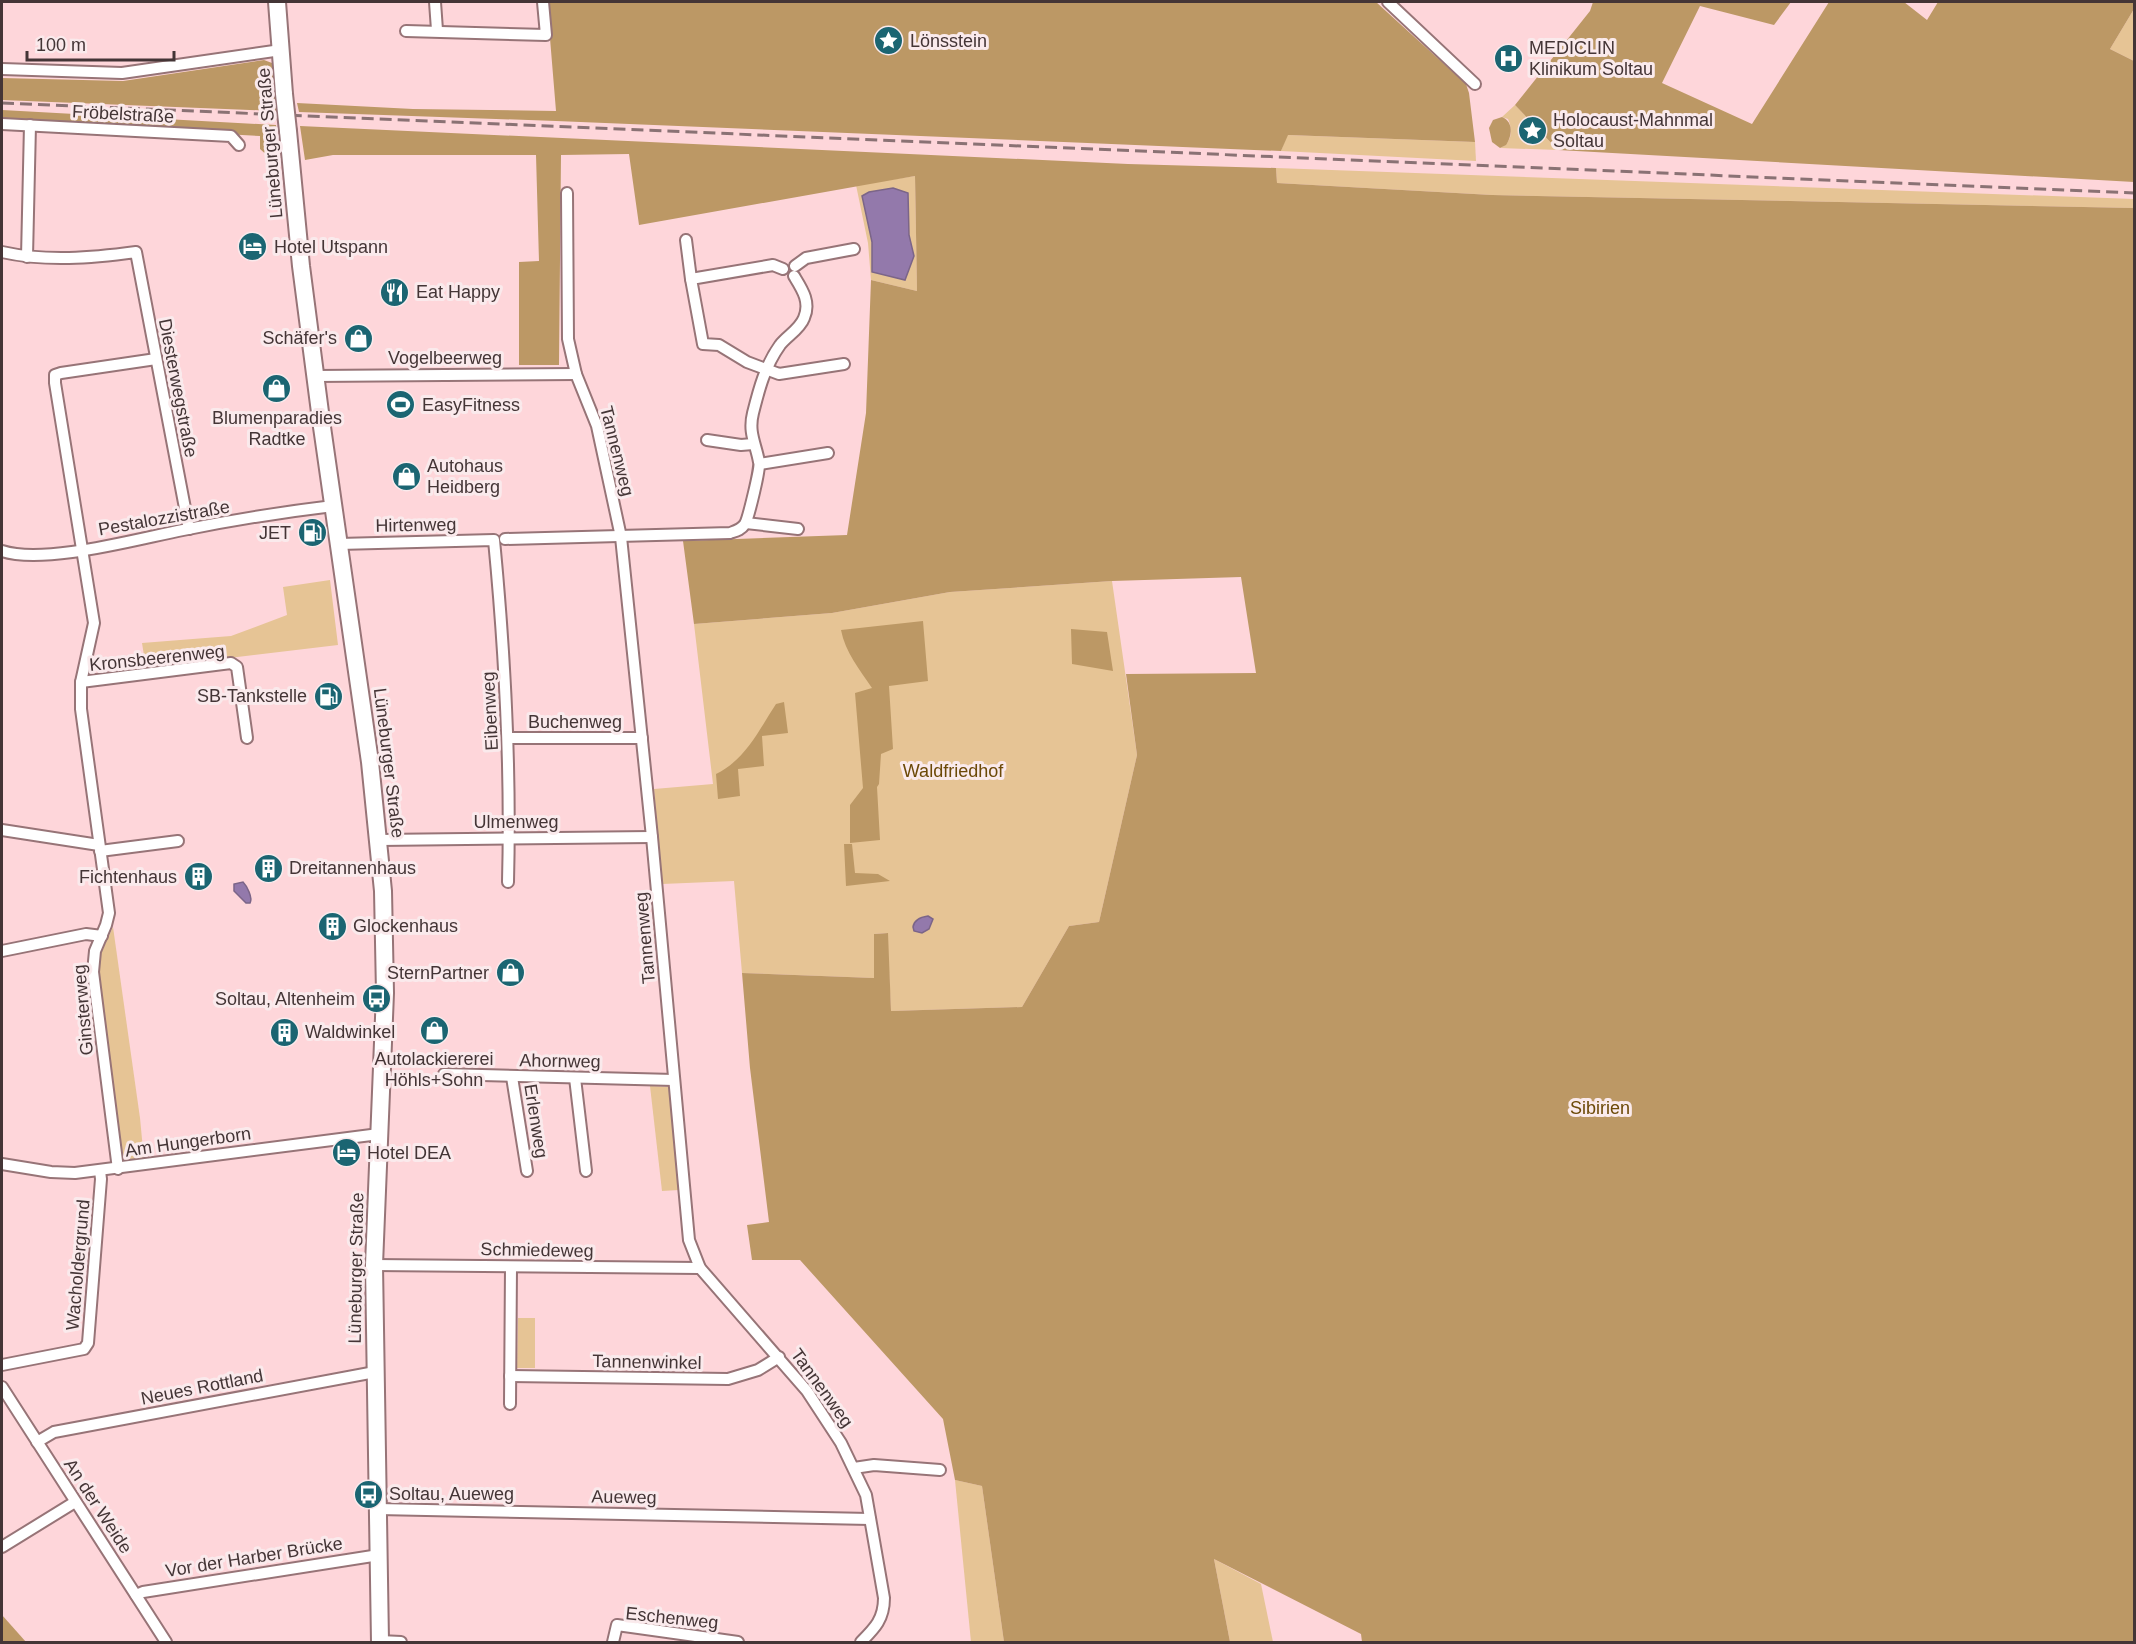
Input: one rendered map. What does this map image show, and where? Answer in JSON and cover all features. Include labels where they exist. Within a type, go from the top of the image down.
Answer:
[{"type":"main road","name":"Lüneburger Straße","points":[[277,2],[301,266],[370,762],[385,924],[385,993],[374,1265],[380,1642]]},
{"type":"street","points":[[435,2],[437,30]]},
{"type":"street","points":[[406,31],[437,30],[546,35],[543,2]]},
{"type":"street","points":[[1388,2],[1475,84]]},
{"type":"street","points":[[2,69],[122,73],[281,50]]},
{"type":"street","name":"Fröbelstraße","points":[[2,124],[231,136],[240,145]]},
{"type":"street","points":[[2,252],[27,257],[30,125]]},
{"type":"street","name":"Tannenweg","points":[[567,193],[568,339],[576,374],[597,426],[621,537],[652,837],[689,1240],[700,1268],[779,1357],[817,1405],[842,1443],[866,1495],[884,1598],[882,1617],[876,1627],[861,1642]]},
{"type":"street","points":[[686,240],[703,344],[719,345],[747,362],[779,374],[844,364]]},
{"type":"street","points":[[691,279],[773,265],[783,269],[786,276],[795,271],[806,258],[854,249]]},
{"type":"street","name":"Diesterwegstraße","points":[[27,257],[84,258],[136,252],[189,529]]},
{"type":"street","points":[[505,539],[730,533],[746,523],[760,464],[753,444],[751,420],[765,370],[781,344],[804,320],[807,306],[805,294],[795,271]]},
{"type":"street","name":"Ginsterweg","points":[[118,1168],[93,972],[95,951],[109,913],[81,709],[81,682],[94,623],[55,375],[156,359]]},
{"type":"street","name":"Vogelbeerweg","points":[[315,376],[576,374]]},
{"type":"street","points":[[707,440],[741,445],[753,444]]},
{"type":"street","points":[[760,464],[828,453]]},
{"type":"street","name":"Pestalozzistraße","points":[[2,551],[12,555],[51,555],[189,529],[333,506]]},
{"type":"street","points":[[746,523],[798,529]]},
{"type":"street","name":"Hirtenweg","points":[[339,544],[494,540]]},
{"type":"street","name":"Eibenweg","points":[[494,540],[508,738],[508,882]]},
{"type":"street","name":"Kronsbeerenweg","points":[[81,682],[231,663],[237,667],[247,738]]},
{"type":"street","name":"Buchenweg","points":[[508,738],[642,738]]},
{"type":"street","points":[[2,830],[99,848],[178,841]]},
{"type":"street","name":"Ulmenweg","points":[[379,840],[652,837]]},
{"type":"street","points":[[2,951],[86,934],[102,936]]},
{"type":"street","name":"Ahornweg","points":[[444,1074],[674,1080]]},
{"type":"street","name":"Erlenweg","points":[[512,1077],[527,1172]]},
{"type":"street","points":[[575,1078],[586,1171]]},
{"type":"street","name":"Am Hungerborn","points":[[2,1164],[51,1172],[75,1173],[378,1134]]},
{"type":"street","name":"Wacholdergrund","points":[[2,1365],[84,1349],[88,1343],[100,1171]]},
{"type":"street","name":"Schmiedeweg","points":[[374,1265],[700,1268]]},
{"type":"street","points":[[510,1404],[511,1267]]},
{"type":"street","name":"Tannenwinkel","points":[[510,1376],[728,1379],[758,1370],[779,1357]]},
{"type":"street","name":"Neues Rottland","points":[[37,1442],[54,1432],[375,1372]]},
{"type":"street","name":"An der Weide","points":[[2,1388],[166,1642]]},
{"type":"street","points":[[854,1468],[874,1465],[940,1470]]},
{"type":"street","points":[[2,1547],[75,1502]]},
{"type":"street","name":"Aueweg","points":[[378,1509],[870,1519]]},
{"type":"street","name":"Vor der Harber Brücke","points":[[135,1595],[262,1572],[379,1555]]},
{"type":"street","name":"Eschenweg","points":[[613,1642],[617,1625],[738,1642]]},
{"type":"street","points":[[380,1642],[401,1642]]},
{"type":"green space","points":[[547,2],[1376,2],[1466,84],[1475,142],[1288,135],[1281,151],[299,112],[297,103],[413,109],[556,111]]},
{"type":"green space","points":[[1593,2],[1791,2],[1774,25],[1700,6],[1662,83],[1752,124],[1829,2],[1904,2],[1927,20],[1938,2],[2134,2],[2134,9],[2110,49],[2134,61],[2134,182],[1558,150],[1515,105],[1590,11]]},
{"type":"green space","points":[[2134,9],[2134,61],[2110,49]]},
{"type":"green space","points":[[264,60],[272,63],[277,111],[2,100],[2,78],[123,81]]},
{"type":"green space","points":[[1515,105],[1558,150],[1500,148],[1507,143],[1511,132],[1508,119],[1502,117]]},
{"type":"green space","points":[[2,110],[276,125],[280,167],[260,149],[260,136],[2,122]]},
{"type":"green space","points":[[1502,117],[1509,122],[1511,134],[1506,145],[1500,148],[1492,142],[1489,128],[1493,120]]},
{"type":"green space","name":"Sibirien","points":[[300,126],[1128,164],[1276,168],[1277,183],[1492,195],[2134,208],[2134,1642],[1362,1642],[1361,1634],[1214,1559],[1230,1642],[1004,1642],[982,1486],[955,1480],[943,1419],[800,1260],[752,1260],[747,1225],[769,1222],[750,1068],[742,973],[874,978],[874,934],[888,933],[891,1011],[1022,1007],[1069,926],[1099,922],[1137,755],[1126,674],[1256,673],[1241,577],[1112,581],[950,592],[832,613],[694,624],[683,541],[847,535],[866,413],[871,280],[917,291],[915,176],[639,225],[629,154],[561,155],[559,365],[519,365],[519,262],[539,261],[536,155],[333,155],[305,160]]},
{"type":"green space","points":[[1287,135],[1475,142],[1476,161],[1281,151]]},
{"type":"green space","points":[[1276,168],[2134,199],[2134,208],[1492,195],[1277,183]]},
{"type":"green space","points":[[915,176],[917,291],[871,280],[868,243],[856,185]],"holes":[[[908,193],[909,235],[914,256],[905,280],[872,272],[872,242],[863,196]]]},
{"type":"green space","points":[[330,580],[338,645],[146,668],[142,643],[231,636],[287,615],[283,587]]},
{"type":"green space","name":"Waldfriedhof","points":[[1112,581],[1137,755],[1099,922],[1069,926],[1022,1007],[891,1011],[887,933],[874,934],[874,978],[742,973],[734,881],[662,884],[654,789],[713,784],[694,624],[832,613],[950,592]]},
{"type":"green space","points":[[923,621],[928,681],[889,686],[893,749],[881,754],[877,787],[880,840],[850,843],[850,805],[863,788],[855,693],[872,688],[849,653],[841,630]]},
{"type":"green space","points":[[1071,629],[1107,632],[1113,671],[1072,664]]},
{"type":"green space","points":[[784,702],[788,733],[762,736],[764,766],[738,769],[740,796],[718,799],[716,774],[743,753],[776,704]]},
{"type":"green space","points":[[844,844],[852,844],[855,873],[878,874],[890,881],[846,886]]},
{"type":"green space","points":[[113,927],[144,1160],[130,1162],[122,1157],[96,964]]},
{"type":"green space","points":[[650,1086],[669,1087],[679,1190],[662,1191]]},
{"type":"green space","points":[[518,1318],[535,1318],[535,1368],[517,1368]]},
{"type":"green space","points":[[955,1480],[982,1486],[1004,1642],[971,1642]]},
{"type":"green space","points":[[1214,1559],[1261,1584],[1273,1642],[1230,1642]]},
{"type":"green space","points":[[2,1615],[26,1642],[2,1642]]},
{"type":"shaded area","points":[[893,188],[908,193],[909,235],[914,256],[905,280],[872,272],[872,242],[862,196],[869,192]]},
{"type":"shaded area","points":[[243,882],[250,895],[250,903],[246,903],[234,891],[234,884]]},
{"type":"shaded area","points":[[928,916],[933,919],[929,929],[922,933],[914,931],[916,921]]},
{"type":"railway","points":[[2,103],[2134,193]]},
{"type":"place","name":"Lönsstein","points":[[889,41]]},
{"type":"place","name":"MEDICLIN Klinikum Soltau","points":[[1508,58]]},
{"type":"place","name":"Holocaust-Mahnmal Soltau","points":[[1532,130]]},
{"type":"place","name":"Hotel Utspann","points":[[253,247]]},
{"type":"place","name":"Eat Happy","points":[[395,292]]},
{"type":"place","name":"Schäfer's","points":[[358,338]]},
{"type":"place","name":"Blumenparadies Radtke","points":[[277,389]]},
{"type":"place","name":"EasyFitness","points":[[401,405]]},
{"type":"place","name":"Autohaus Heidberg","points":[[406,476]]},
{"type":"place","name":"JET","points":[[312,533]]},
{"type":"place","name":"SB-Tankstelle","points":[[328,696]]},
{"type":"place","name":"Dreitannenhaus","points":[[268,868]]},
{"type":"place","name":"Fichtenhaus","points":[[198,877]]},
{"type":"place","name":"Glockenhaus","points":[[332,926]]},
{"type":"place","name":"SternPartner","points":[[510,973]]},
{"type":"place","name":"Soltau, Altenheim","points":[[376,999]]},
{"type":"place","name":"Autolackiererei Höhls+Sohn","points":[[434,1030]]},
{"type":"place","name":"Waldwinkel","points":[[284,1032]]},
{"type":"place","name":"Hotel DEA","points":[[346,1153]]},
{"type":"place","name":"Soltau, Aueweg","points":[[368,1494]]}]
